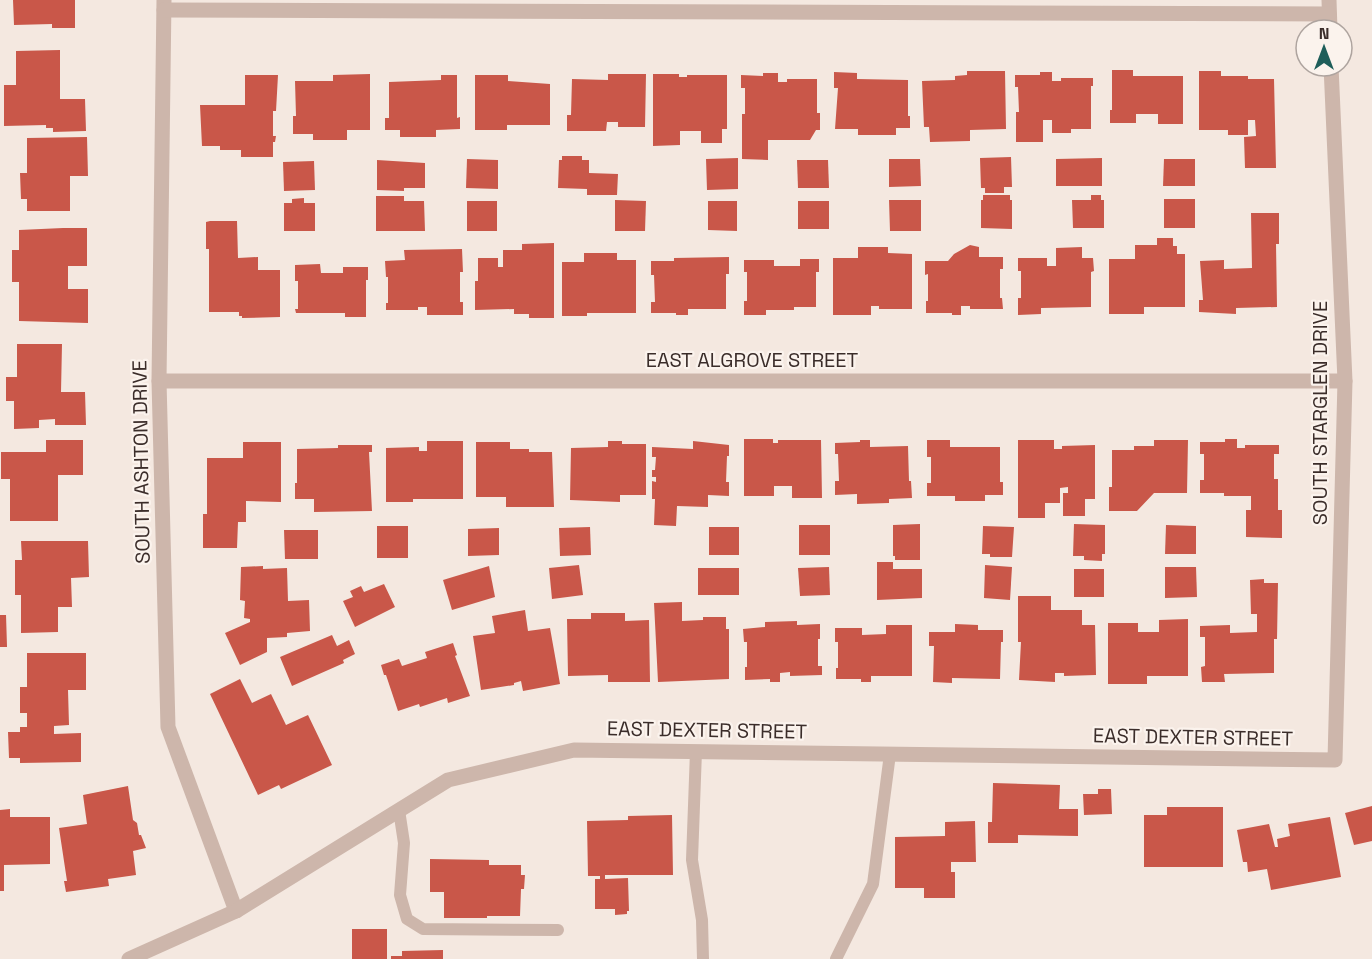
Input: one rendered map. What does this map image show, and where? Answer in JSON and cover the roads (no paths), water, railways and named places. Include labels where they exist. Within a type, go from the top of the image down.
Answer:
[{"type":"street","points":[[164,5],[1329,7]]},
{"type":"street","name":"SOUTH ASHTON DRIVE","points":[[164,5],[159,381],[168,727],[236,911]]},
{"type":"street","name":"SOUTH STARGLEN DRIVE","points":[[1332,78],[1346,381],[1335,760]]},
{"type":"street","name":"EAST ALGROVE STREET","points":[[159,381],[1346,381]]},
{"type":"street","name":"EAST DEXTER STREET","points":[[129,959],[236,911],[448,780],[574,750],[1335,760]]},
{"type":"lane","points":[[696,751],[692,860],[702,920],[703,959]]},
{"type":"lane","points":[[836,959],[873,884],[890,754]]},
{"type":"lane","points":[[399,810],[404,843],[400,895],[407,919],[423,928],[558,930]]}]
